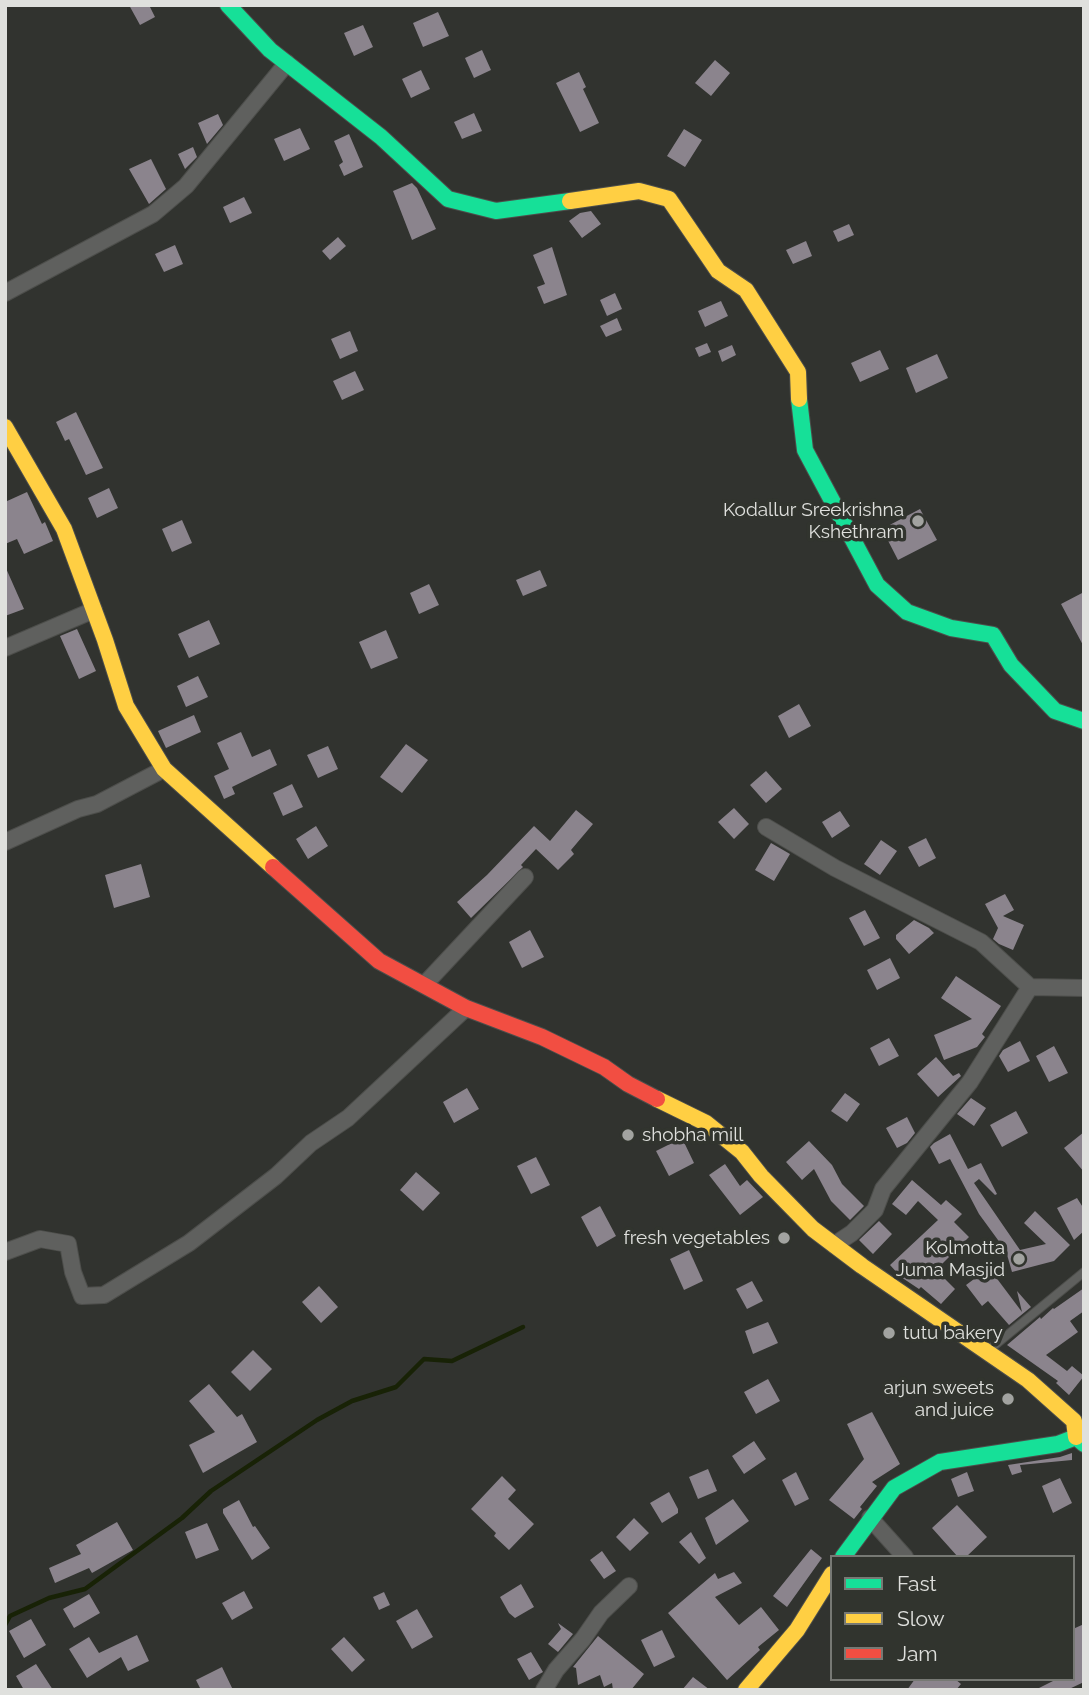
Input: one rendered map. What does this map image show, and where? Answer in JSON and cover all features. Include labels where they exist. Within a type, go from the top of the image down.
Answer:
[{"type":"main road","points":[[228,5],[270,50],[381,137],[448,199],[496,211],[639,191],[669,199],[718,271],[746,290],[798,372],[805,450],[877,585],[907,612],[951,628],[993,635],[1012,665],[1055,711],[1084,721]]},
{"type":"main road","points":[[7,436],[64,529],[126,706],[164,769],[379,961],[466,1008],[542,1037],[706,1123],[743,1152],[761,1176],[813,1229],[987,1352],[1058,1405],[1074,1421],[1081,1437],[1058,1444],[940,1462],[894,1488],[844,1555]]},
{"type":"main road","points":[[746,1690],[797,1630],[830,1577]]},
{"type":"street","points":[[5,293],[153,214],[186,186],[287,64]]},
{"type":"street","points":[[5,648],[94,610]]},
{"type":"street","points":[[5,842],[78,809],[97,804],[164,769]]},
{"type":"street","points":[[766,827],[835,868],[981,942],[1030,986],[1084,988]]},
{"type":"street","points":[[424,985],[525,877]]},
{"type":"street","points":[[834,1245],[852,1233],[875,1210],[883,1189],[970,1082],[1030,986]]},
{"type":"street","points":[[5,1252],[40,1239],[68,1244],[73,1272],[82,1296],[104,1295],[189,1243],[247,1199],[311,1143],[348,1118],[466,1008]]},
{"type":"street","points":[[870,1518],[903,1555]]},
{"type":"street","points":[[544,1690],[556,1670],[601,1613],[629,1586]]},
{"type":"lane","points":[[987,1352],[1084,1272]]},
{"type":"building","points":[[129,5],[149,5],[155,17],[140,25]]},
{"type":"building","points":[[438,12],[449,36],[423,47],[413,23]]},
{"type":"building","points":[[363,25],[373,47],[354,56],[344,33]]},
{"type":"building","points":[[482,50],[491,70],[474,78],[465,58]]},
{"type":"building","points":[[715,60],[730,73],[711,96],[695,83]]},
{"type":"building","points":[[421,70],[430,89],[411,98],[402,79]]},
{"type":"building","points":[[579,72],[586,87],[583,89],[599,123],[580,132],[556,83]]},
{"type":"building","points":[[474,113],[482,131],[462,139],[454,122]]},
{"type":"building","points":[[218,114],[223,125],[207,144],[198,123]]},
{"type":"building","points":[[300,128],[310,149],[284,161],[274,139]]},
{"type":"building","points":[[684,129],[702,140],[685,167],[667,156]]},
{"type":"building","points":[[349,134],[363,167],[344,176],[339,165],[343,162],[334,141]]},
{"type":"building","points":[[193,147],[197,157],[185,169],[178,154]]},
{"type":"building","points":[[151,159],[166,189],[149,204],[129,169]]},
{"type":"building","points":[[412,183],[417,188],[436,229],[412,240],[393,191]]},
{"type":"building","points":[[244,197],[252,213],[230,223],[223,207]]},
{"type":"building","points":[[591,211],[601,224],[582,238],[569,221],[580,213]]},
{"type":"building","points":[[849,224],[854,235],[838,242],[833,231]]},
{"type":"building","points":[[338,237],[346,246],[330,260],[322,251]]},
{"type":"building","points":[[806,241],[812,256],[793,264],[786,250]]},
{"type":"building","points":[[175,245],[183,264],[164,272],[155,254]]},
{"type":"building","points":[[552,247],[567,295],[544,304],[537,287],[545,284],[533,255]]},
{"type":"building","points":[[615,293],[622,309],[607,316],[600,300]]},
{"type":"building","points":[[721,301],[728,316],[705,327],[698,311]]},
{"type":"building","points":[[617,318],[622,330],[606,337],[600,326]]},
{"type":"building","points":[[350,331],[358,351],[340,359],[331,339]]},
{"type":"building","points":[[707,343],[711,352],[699,357],[695,348]]},
{"type":"building","points":[[732,345],[736,355],[722,362],[718,351]]},
{"type":"building","points":[[880,350],[889,369],[860,382],[851,363]]},
{"type":"building","points":[[937,354],[948,378],[916,393],[906,368]]},
{"type":"building","points":[[355,371],[364,390],[342,400],[333,381]]},
{"type":"building","points":[[76,412],[103,468],[86,475],[69,439],[65,441],[56,422]]},
{"type":"building","points":[[109,488],[118,508],[97,518],[88,498]]},
{"type":"building","points":[[27,492],[53,541],[24,554],[17,539],[5,544],[5,502]]},
{"type":"building","points":[[920,509],[937,540],[898,560],[882,529]]},
{"type":"building","points":[[182,520],[192,543],[172,552],[162,529]]},
{"type":"building","points":[[5,566],[24,609],[5,616]]},
{"type":"building","points":[[540,570],[547,586],[523,596],[516,580]]},
{"type":"building","points":[[429,584],[439,605],[419,614],[410,593]]},
{"type":"building","points":[[1084,592],[1084,647],[1061,604]]},
{"type":"building","points":[[209,620],[220,644],[189,658],[178,634]]},
{"type":"building","points":[[77,629],[96,671],[79,679],[60,636]]},
{"type":"building","points":[[386,630],[398,658],[371,669],[359,642]]},
{"type":"building","points":[[198,676],[208,697],[186,707],[177,686]]},
{"type":"building","points":[[799,704],[811,726],[789,738],[778,716]]},
{"type":"building","points":[[194,715],[201,732],[166,748],[158,731]]},
{"type":"building","points":[[241,732],[252,757],[270,749],[277,765],[232,787],[235,794],[224,799],[214,776],[229,769],[217,743]]},
{"type":"building","points":[[406,744],[428,760],[402,793],[380,777]]},
{"type":"building","points":[[328,746],[338,769],[318,778],[307,755]]},
{"type":"building","points":[[766,771],[782,789],[766,803],[750,785]]},
{"type":"building","points":[[292,784],[303,807],[283,816],[273,793]]},
{"type":"building","points":[[734,808],[749,824],[734,839],[718,822]]},
{"type":"building","points":[[576,810],[593,824],[571,850],[574,854],[558,870],[536,849],[521,865],[523,867],[471,918],[457,902],[534,826],[550,841]]},
{"type":"building","points":[[840,811],[850,826],[832,838],[822,822]]},
{"type":"building","points":[[316,826],[328,846],[308,859],[296,839]]},
{"type":"building","points":[[926,838],[936,858],[919,867],[908,847]]},
{"type":"building","points":[[881,840],[897,851],[880,875],[864,864]]},
{"type":"building","points":[[771,843],[790,854],[774,881],[755,870]]},
{"type":"building","points":[[141,864],[150,897],[114,908],[105,875]]},
{"type":"building","points":[[1005,894],[1014,910],[1003,916],[1024,925],[1013,950],[993,939],[998,928],[985,904]]},
{"type":"building","points":[[865,910],[880,938],[864,946],[849,918]]},
{"type":"building","points":[[914,920],[934,933],[909,954],[896,939],[896,935]]},
{"type":"building","points":[[530,930],[544,957],[522,968],[509,942]]},
{"type":"building","points":[[890,958],[900,978],[877,990],[867,970]]},
{"type":"building","points":[[956,976],[1001,1006],[982,1034],[985,1037],[977,1047],[944,1060],[934,1035],[972,1019],[941,998]]},
{"type":"building","points":[[889,1038],[899,1056],[879,1066],[870,1048]]},
{"type":"building","points":[[1020,1041],[1030,1061],[1008,1072],[999,1056],[1003,1050]]},
{"type":"building","points":[[1054,1046],[1068,1073],[1049,1082],[1036,1056]]},
{"type":"building","points":[[936,1057],[953,1076],[959,1073],[961,1076],[938,1097],[917,1074]]},
{"type":"building","points":[[467,1088],[479,1109],[454,1123],[443,1102]]},
{"type":"building","points":[[845,1093],[860,1104],[847,1122],[831,1111]]},
{"type":"building","points":[[971,1098],[986,1108],[974,1126],[957,1114]]},
{"type":"building","points":[[1016,1111],[1028,1133],[1002,1147],[990,1125]]},
{"type":"building","points":[[907,1117],[915,1133],[907,1143],[897,1148],[886,1128]]},
{"type":"building","points":[[1084,1132],[1084,1172],[1064,1148]]},
{"type":"building","points":[[950,1134],[968,1169],[981,1163],[997,1194],[979,1179],[974,1183],[1020,1250],[1046,1244],[1024,1223],[1035,1211],[1070,1245],[1054,1261],[1012,1272],[1006,1251],[979,1214],[950,1159],[939,1164],[930,1147]]},
{"type":"building","points":[[682,1138],[694,1163],[669,1176],[656,1151]]},
{"type":"building","points":[[809,1141],[832,1165],[842,1184],[864,1206],[850,1220],[831,1201],[814,1169],[802,1180],[786,1162]]},
{"type":"building","points":[[536,1157],[550,1185],[531,1194],[517,1166]]},
{"type":"building","points":[[725,1164],[740,1186],[747,1180],[763,1197],[740,1215],[709,1175]]},
{"type":"building","points":[[416,1172],[440,1193],[423,1211],[400,1190]]},
{"type":"building","points":[[912,1180],[941,1205],[946,1200],[962,1214],[954,1222],[969,1237],[936,1270],[955,1289],[941,1304],[921,1287],[919,1289],[901,1277],[890,1265],[938,1220],[918,1201],[906,1215],[892,1204]]},
{"type":"building","points":[[1077,1198],[1084,1209],[1084,1231],[1074,1240],[1057,1208]]},
{"type":"building","points":[[600,1206],[616,1236],[597,1247],[581,1217]]},
{"type":"building","points":[[879,1221],[892,1234],[873,1254],[859,1240]]},
{"type":"building","points":[[689,1250],[703,1281],[684,1290],[670,1259]]},
{"type":"building","points":[[989,1268],[1022,1312],[1017,1291],[1031,1307],[1009,1325],[988,1301],[982,1306],[966,1285]]},
{"type":"building","points":[[752,1281],[763,1301],[747,1309],[736,1289]]},
{"type":"building","points":[[319,1286],[338,1307],[321,1323],[302,1302]]},
{"type":"building","points":[[1084,1288],[1084,1311],[1070,1321],[1078,1332],[1046,1355],[1067,1371],[1072,1366],[1084,1376],[1069,1395],[1056,1383],[1058,1381],[1007,1345],[1040,1317],[1041,1319]]},
{"type":"building","points":[[768,1322],[778,1343],[753,1354],[745,1331]]},
{"type":"building","points":[[253,1350],[272,1369],[250,1391],[231,1372]]},
{"type":"building","points":[[768,1379],[780,1401],[756,1414],[744,1392]]},
{"type":"building","points":[[209,1384],[237,1417],[242,1414],[257,1442],[203,1473],[189,1445],[215,1432],[189,1401]]},
{"type":"building","points":[[872,1412],[900,1464],[872,1482],[877,1486],[854,1519],[829,1500],[864,1459],[847,1424]]},
{"type":"building","points":[[754,1441],[766,1459],[744,1474],[732,1456]]},
{"type":"building","points":[[1072,1453],[1072,1460],[1020,1465],[1022,1472],[1012,1475],[1008,1465],[1060,1457]]},
{"type":"building","points":[[708,1469],[717,1491],[698,1499],[689,1477]]},
{"type":"building","points":[[796,1472],[809,1499],[795,1506],[782,1480]]},
{"type":"building","points":[[967,1472],[974,1491],[958,1497],[951,1479]]},
{"type":"building","points":[[502,1476],[516,1490],[508,1499],[534,1524],[509,1550],[471,1509]]},
{"type":"building","points":[[1060,1478],[1072,1503],[1053,1513],[1042,1486]]},
{"type":"building","points":[[669,1492],[678,1513],[662,1523],[650,1503]]},
{"type":"building","points":[[733,1499],[749,1521],[716,1545],[705,1518]]},
{"type":"building","points":[[239,1500],[253,1527],[255,1526],[270,1548],[252,1560],[223,1513],[223,1509]]},
{"type":"building","points":[[957,1505],[987,1537],[968,1555],[956,1555],[932,1528]]},
{"type":"building","points":[[634,1518],[649,1533],[630,1551],[616,1537]]},
{"type":"building","points":[[117,1522],[133,1550],[92,1573],[89,1568],[55,1583],[49,1568],[81,1554],[76,1545]]},
{"type":"building","points":[[207,1523],[219,1550],[196,1559],[185,1532]]},
{"type":"building","points":[[691,1532],[706,1558],[699,1564],[679,1542]]},
{"type":"building","points":[[811,1549],[822,1558],[787,1607],[773,1596]]},
{"type":"building","points":[[602,1551],[616,1571],[604,1579],[590,1560]]},
{"type":"building","points":[[734,1572],[742,1583],[715,1597],[739,1625],[761,1607],[779,1630],[758,1647],[760,1650],[727,1680],[668,1613],[715,1573],[718,1579]]},
{"type":"building","points":[[521,1584],[534,1607],[515,1618],[500,1597]]},
{"type":"building","points":[[244,1591],[253,1608],[232,1620],[222,1603]]},
{"type":"building","points":[[384,1592],[390,1605],[379,1610],[373,1597]]},
{"type":"building","points":[[89,1594],[100,1613],[74,1628],[63,1609]]},
{"type":"building","points":[[417,1609],[433,1637],[412,1649],[396,1621]]},
{"type":"building","points":[[31,1619],[46,1645],[24,1658],[9,1631]]},
{"type":"building","points":[[558,1623],[573,1634],[558,1652],[548,1644],[561,1629]]},
{"type":"building","points":[[1084,1624],[1084,1682],[1067,1690],[1035,1690],[1053,1681],[1075,1681],[1075,1628]]},
{"type":"building","points":[[662,1630],[675,1657],[654,1667],[641,1640]]},
{"type":"building","points":[[137,1635],[149,1661],[128,1671],[121,1657],[87,1678],[69,1649],[89,1637],[99,1653]]},
{"type":"building","points":[[598,1636],[644,1674],[631,1690],[613,1690],[612,1683],[604,1687],[600,1675],[578,1685],[576,1668],[573,1667]]},
{"type":"building","points":[[344,1637],[365,1660],[352,1672],[331,1649]]},
{"type":"building","points":[[531,1652],[543,1672],[529,1680],[517,1659]]},
{"type":"building","points":[[36,1664],[53,1690],[24,1690],[16,1676]]},
{"type":"building","points":[[222,1667],[233,1690],[201,1690],[196,1680]]},
{"type":"building","points":[[693,1677],[710,1690],[682,1690]]},
{"type":"building","points":[[914,1681],[957,1681],[961,1684],[956,1690],[907,1690]]},
{"type":"waterway","points":[[5,1625],[10,1616],[49,1598],[85,1589],[182,1518],[211,1491],[317,1420],[352,1401],[396,1387],[424,1359],[452,1361],[523,1327]]},
{"type":"traffic: fast","points":[[228,5],[270,50],[381,137],[448,199],[496,211],[570,201]]},
{"type":"traffic: fast","points":[[799,399],[805,450],[877,585],[907,612],[951,628],[993,635],[1011,665],[1055,711],[1084,721]]},
{"type":"traffic: fast","points":[[844,1555],[894,1488],[940,1462],[1058,1444],[1076,1437],[1084,1444]]},
{"type":"traffic: slow","points":[[570,201],[639,191],[669,199],[718,271],[746,290],[798,372],[799,399]]},
{"type":"traffic: slow","points":[[5,427],[64,529],[126,706],[164,769],[273,867]]},
{"type":"traffic: slow","points":[[657,1099],[706,1123],[742,1152],[761,1176],[813,1229],[862,1266],[1028,1380],[1074,1421],[1076,1437]]},
{"type":"traffic: slow","points":[[746,1690],[797,1630],[830,1577]]},
{"type":"traffic: jam","points":[[273,867],[379,961],[466,1008],[542,1037],[604,1067],[628,1084],[657,1099]]},
{"type":"place","name":"Kodallur Sreekrishna Kshethram","points":[[918,521]]},
{"type":"place","name":"shobha mill","points":[[628,1135]]},
{"type":"place","name":"fresh vegetables","points":[[784,1238]]},
{"type":"place","name":"Kolmotta Juma Masjid","points":[[1019,1259]]},
{"type":"place","name":"tutu bakery","points":[[889,1333]]},
{"type":"place","name":"arjun sweets and juice","points":[[1008,1399]]}]
